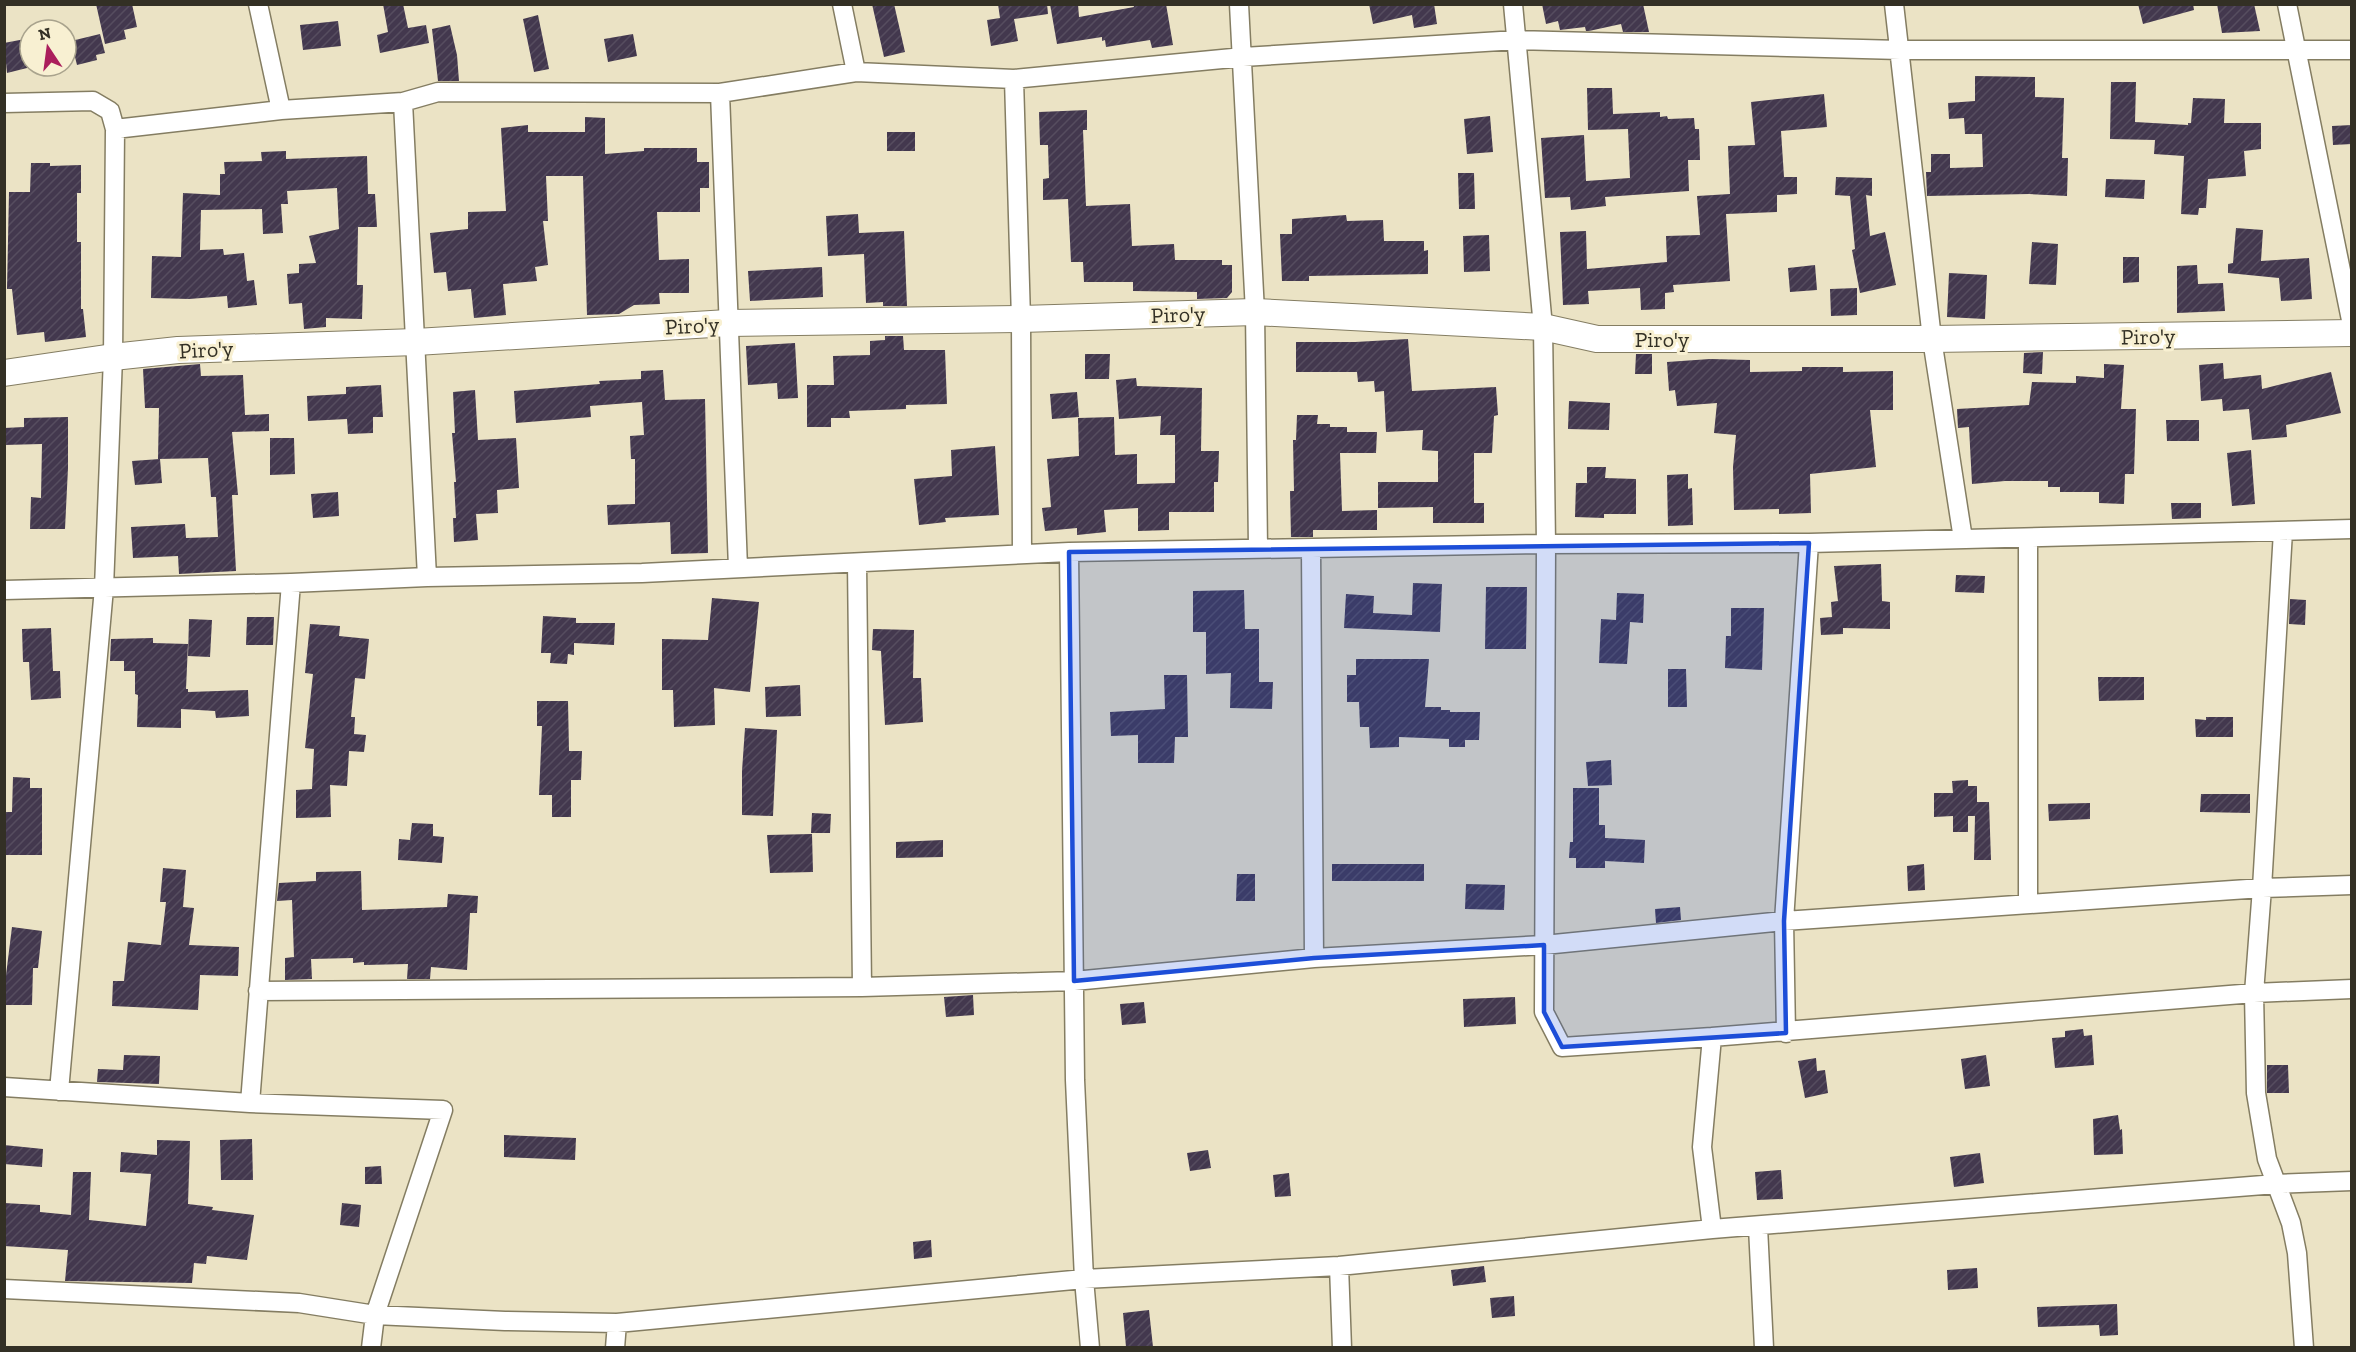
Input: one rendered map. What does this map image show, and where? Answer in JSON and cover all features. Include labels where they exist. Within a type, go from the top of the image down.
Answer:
[{"type":"main road","name":"Piro'y","points":[[4,373],[178,350],[416,342],[728,323],[1021,319],[1255,312],[1543,327],[1597,339],[1932,339],[2352,333]]},
{"type":"street","points":[[258,4],[281,110]]},
{"type":"street","points":[[842,4],[856,72]]},
{"type":"street","points":[[1239,4],[1255,312],[1258,548]]},
{"type":"street","points":[[1514,4],[1543,327],[1546,544],[1544,1012],[1562,1047],[1786,1032],[2254,993],[2352,988]]},
{"type":"street","points":[[1894,4],[1932,339],[1963,539]]},
{"type":"street","points":[[2287,4],[2352,325]]},
{"type":"street","points":[[115,129],[281,110],[403,102],[438,92],[720,93],[856,72],[1014,79],[1243,57],[1517,40],[1900,50],[2296,52],[2352,50]]},
{"type":"street","points":[[1014,79],[1021,319],[1022,554]]},
{"type":"street","points":[[720,93],[738,568]]},
{"type":"street","points":[[4,103],[93,101],[110,111],[115,129],[113,357],[104,588],[59,1091]]},
{"type":"street","points":[[403,102],[427,577]]},
{"type":"street","points":[[4,590],[642,573],[1069,552],[1546,544],[1809,543],[2352,530]]},
{"type":"street","points":[[2283,531],[2254,993],[2256,1093],[2267,1159],[2291,1223],[2297,1253],[2304,1347]]},
{"type":"street","points":[[2028,538],[2028,903]]},
{"type":"street","points":[[1786,1032],[1784,921],[1809,543]]},
{"type":"street","points":[[1311,549],[1314,958]]},
{"type":"street","points":[[1069,552],[1075,1080],[1084,1279],[1090,1347]]},
{"type":"street","points":[[857,563],[862,987]]},
{"type":"street","points":[[250,1103],[291,583]]},
{"type":"street","points":[[258,991],[862,987],[1074,981],[1314,958],[1544,945],[1784,921],[2262,888],[2352,885]]},
{"type":"street","points":[[1712,1037],[1702,1147],[1712,1229]]},
{"type":"street","points":[[4,1087],[250,1103],[443,1110],[375,1315],[371,1347]]},
{"type":"street","points":[[4,1289],[299,1303],[375,1315],[617,1323],[1084,1279],[1339,1266],[1712,1229],[2276,1184],[2352,1181]]},
{"type":"street","points":[[1758,1227],[1764,1347]]},
{"type":"street","points":[[1339,1266],[1342,1347]]},
{"type":"street","points":[[615,1347],[617,1323]]},
{"type":"highlighted area","points":[[1809,543],[1784,921],[1786,1033],[1562,1047],[1544,1012],[1544,945],[1314,958],[1074,981],[1069,552]]},
{"type":"building","points":[[96,4],[132,4],[137,27],[124,30],[126,39],[105,44]]},
{"type":"building","points":[[383,4],[403,4],[408,28],[426,25],[429,43],[380,53],[377,35],[388,32]]},
{"type":"building","points":[[872,4],[894,4],[905,52],[884,57]]},
{"type":"building","points":[[998,4],[1047,4],[1048,14],[1014,19],[1018,41],[991,46],[987,20],[1000,18]]},
{"type":"building","points":[[1050,4],[1078,4],[1079,17],[1134,7],[1133,4],[1166,4],[1173,45],[1152,48],[1150,40],[1106,47],[1102,37],[1057,44]]},
{"type":"building","points":[[1369,4],[1434,4],[1437,24],[1414,28],[1412,15],[1373,24]]},
{"type":"building","points":[[1542,4],[1643,4],[1649,32],[1623,32],[1621,24],[1589,31],[1586,31],[1585,27],[1560,30],[1558,21],[1546,24]]},
{"type":"building","points":[[2138,4],[2193,4],[2194,10],[2143,24]]},
{"type":"building","points":[[2217,4],[2254,4],[2260,31],[2222,33]]},
{"type":"building","points":[[538,15],[549,69],[534,72],[523,19]]},
{"type":"building","points":[[338,21],[341,46],[303,50],[300,25]]},
{"type":"building","points":[[450,25],[457,55],[459,81],[438,81],[432,29]]},
{"type":"building","points":[[100,34],[105,53],[96,55],[97,60],[78,65],[78,39]]},
{"type":"building","points":[[633,34],[637,56],[608,62],[604,39]]},
{"type":"building","points":[[18,40],[18,70],[7,73],[4,43]]},
{"type":"building","points":[[1975,76],[2035,77],[2035,97],[2064,98],[2062,158],[2068,158],[2067,196],[2029,194],[1927,196],[1926,172],[1931,172],[1931,154],[1950,154],[1950,168],[1983,167],[1982,134],[1965,134],[1964,118],[1949,119],[1948,103],[1975,101]]},
{"type":"building","points":[[2111,82],[2136,82],[2135,122],[2188,125],[2191,123],[2193,98],[2225,99],[2224,123],[2261,123],[2261,149],[2244,151],[2246,176],[2208,179],[2206,208],[2199,208],[2198,215],[2181,214],[2184,156],[2154,154],[2155,140],[2110,139]]},
{"type":"building","points":[[1587,88],[1612,88],[1613,114],[1660,112],[1660,117],[1667,116],[1668,119],[1694,118],[1695,129],[1699,129],[1700,160],[1688,160],[1689,191],[1605,197],[1606,206],[1571,210],[1570,197],[1545,198],[1541,138],[1584,135],[1586,181],[1630,178],[1628,129],[1588,130]]},
{"type":"building","points":[[1824,94],[1827,127],[1781,131],[1784,177],[1797,177],[1797,194],[1777,195],[1777,212],[1726,214],[1730,281],[1673,285],[1674,292],[1665,293],[1665,309],[1641,310],[1640,288],[1588,291],[1589,304],[1563,305],[1560,232],[1586,231],[1587,269],[1667,262],[1666,236],[1700,235],[1697,196],[1730,194],[1728,146],[1755,145],[1751,102]]},
{"type":"building","points":[[1087,110],[1087,130],[1083,130],[1086,206],[1130,204],[1132,246],[1174,244],[1175,260],[1222,260],[1222,265],[1232,265],[1232,292],[1227,298],[1197,299],[1197,292],[1133,291],[1133,282],[1084,282],[1083,262],[1071,262],[1068,199],[1043,200],[1043,179],[1049,178],[1048,145],[1040,145],[1039,112]]},
{"type":"building","points":[[1490,116],[1493,152],[1467,154],[1464,119]]},
{"type":"building","points":[[585,117],[605,118],[605,154],[644,151],[644,148],[697,148],[697,162],[709,162],[709,188],[700,188],[700,212],[657,212],[659,260],[689,259],[689,293],[659,293],[660,304],[634,305],[619,314],[587,315],[583,176],[546,176],[548,221],[543,221],[548,265],[535,267],[537,281],[503,284],[506,315],[474,318],[471,289],[448,291],[446,272],[434,273],[430,233],[468,229],[468,212],[506,211],[501,128],[528,125],[528,132],[585,132]]},
{"type":"building","points":[[2352,125],[2352,144],[2333,145],[2332,126]]},
{"type":"building","points":[[887,132],[915,132],[915,151],[887,151]]},
{"type":"building","points":[[286,151],[286,159],[367,156],[368,194],[375,194],[377,227],[358,227],[357,285],[363,285],[362,319],[326,318],[326,327],[304,329],[302,303],[289,304],[287,274],[299,273],[299,264],[316,263],[309,236],[339,229],[337,188],[287,191],[288,204],[281,204],[283,233],[263,234],[262,209],[201,210],[200,250],[223,249],[224,255],[244,253],[247,281],[254,280],[257,305],[228,308],[227,296],[189,299],[151,298],[152,256],[181,257],[183,193],[220,195],[220,174],[225,174],[224,162],[262,161],[261,152]]},
{"type":"building","points":[[31,163],[50,163],[50,166],[81,165],[81,193],[77,193],[77,242],[81,242],[81,309],[83,309],[86,337],[45,342],[44,332],[17,335],[12,289],[7,289],[9,192],[30,192]]},
{"type":"building","points":[[1458,173],[1474,173],[1475,209],[1459,209]]},
{"type":"building","points":[[1836,177],[1872,178],[1872,196],[1866,195],[1870,236],[1885,232],[1896,285],[1860,293],[1852,250],[1855,249],[1850,196],[1835,195]]},
{"type":"building","points":[[2106,179],[2145,180],[2144,199],[2105,197]]},
{"type":"building","points":[[858,214],[859,233],[904,231],[907,306],[883,306],[883,302],[866,303],[864,254],[828,256],[826,216]]},
{"type":"building","points":[[1346,215],[1347,221],[1383,220],[1384,241],[1424,241],[1424,251],[1428,250],[1428,274],[1309,276],[1309,281],[1282,281],[1280,234],[1292,234],[1292,219]]},
{"type":"building","points":[[2236,228],[2263,230],[2261,261],[2309,258],[2312,299],[2281,301],[2279,278],[2228,273],[2228,264],[2233,263]]},
{"type":"building","points":[[1489,235],[1490,271],[1464,272],[1463,236]]},
{"type":"building","points":[[2032,242],[2058,244],[2056,285],[2029,284]]},
{"type":"building","points":[[2123,257],[2139,257],[2139,282],[2123,283]]},
{"type":"building","points":[[1815,265],[1817,290],[1790,292],[1788,268]]},
{"type":"building","points":[[2197,265],[2198,284],[2223,283],[2225,311],[2177,313],[2177,266]]},
{"type":"building","points":[[822,267],[823,297],[750,301],[748,271]]},
{"type":"building","points":[[1949,273],[1987,275],[1985,319],[1947,317]]},
{"type":"building","points":[[1857,288],[1857,315],[1831,316],[1830,289]]},
{"type":"building","points":[[885,336],[903,336],[904,350],[945,350],[947,404],[906,405],[906,409],[849,411],[850,418],[831,418],[831,427],[807,427],[807,385],[834,385],[833,356],[870,355],[870,341],[885,340]]},
{"type":"building","points":[[1408,339],[1412,391],[1496,387],[1498,415],[1494,416],[1492,453],[1474,453],[1474,503],[1484,503],[1484,523],[1433,523],[1433,507],[1378,508],[1378,482],[1438,482],[1438,451],[1422,450],[1423,430],[1386,432],[1384,391],[1375,392],[1374,381],[1358,382],[1357,372],[1296,372],[1296,342]]},
{"type":"building","points":[[795,343],[798,398],[778,399],[777,383],[748,385],[746,346]]},
{"type":"building","points":[[2043,352],[2042,374],[2023,373],[2024,353]]},
{"type":"building","points":[[1085,354],[1110,354],[1109,379],[1085,379]]},
{"type":"building","points":[[1636,354],[1652,354],[1652,374],[1635,374]]},
{"type":"building","points":[[1710,359],[1750,360],[1750,372],[1802,371],[1802,367],[1843,367],[1843,372],[1893,371],[1893,410],[1870,410],[1876,467],[1810,474],[1811,513],[1779,514],[1779,509],[1734,510],[1733,467],[1736,435],[1714,433],[1717,403],[1677,406],[1675,390],[1669,391],[1667,362]]},
{"type":"building","points":[[2223,363],[2224,379],[2261,375],[2262,389],[2331,372],[2341,413],[2286,425],[2287,437],[2252,440],[2249,409],[2223,411],[2222,399],[2201,401],[2199,365]]},
{"type":"building","points":[[200,364],[201,376],[243,375],[245,415],[269,414],[269,431],[232,432],[238,495],[232,495],[236,571],[179,574],[178,556],[133,558],[131,527],[185,524],[186,538],[218,537],[216,497],[211,497],[208,458],[158,459],[159,408],[145,408],[143,369]]},
{"type":"building","points":[[2104,364],[2124,365],[2121,409],[2136,409],[2134,474],[2125,474],[2124,504],[2099,503],[2099,492],[2060,492],[2060,487],[2048,487],[2048,481],[1972,484],[1969,427],[1958,428],[1957,409],[2029,405],[2032,382],[2076,383],[2076,376],[2104,378]]},
{"type":"building","points":[[663,370],[665,400],[705,399],[708,553],[671,554],[670,522],[608,525],[607,505],[635,504],[635,459],[631,459],[630,436],[644,435],[642,402],[590,406],[591,417],[516,423],[514,391],[600,384],[599,381],[641,379],[641,371]]},
{"type":"building","points":[[1136,378],[1137,386],[1202,388],[1201,451],[1219,451],[1218,482],[1214,482],[1214,512],[1169,512],[1169,530],[1138,531],[1138,508],[1104,510],[1106,532],[1077,535],[1077,528],[1045,531],[1042,508],[1051,507],[1047,459],[1079,456],[1078,418],[1114,417],[1115,455],[1137,454],[1137,484],[1175,483],[1175,435],[1160,435],[1161,416],[1119,419],[1116,380]]},
{"type":"building","points":[[381,385],[383,417],[373,417],[373,433],[348,434],[347,419],[308,421],[307,396],[346,394],[346,387]]},
{"type":"building","points":[[475,390],[478,440],[516,438],[519,488],[497,490],[498,513],[476,514],[478,540],[454,542],[453,518],[456,518],[454,482],[456,482],[452,433],[455,433],[453,392]]},
{"type":"building","points":[[1077,392],[1079,417],[1052,419],[1050,394]]},
{"type":"building","points":[[1569,401],[1610,403],[1609,430],[1568,429]]},
{"type":"building","points":[[1297,415],[1318,415],[1317,424],[1347,427],[1347,432],[1377,432],[1376,453],[1340,453],[1342,511],[1377,510],[1377,530],[1313,530],[1313,537],[1291,537],[1290,491],[1294,491],[1293,440],[1296,440]]},
{"type":"building","points":[[68,417],[65,529],[30,529],[31,497],[41,498],[42,444],[4,445],[4,428],[24,427],[24,418]]},
{"type":"building","points":[[2166,420],[2199,420],[2199,441],[2167,441]]},
{"type":"building","points":[[270,438],[294,438],[295,474],[270,475]]},
{"type":"building","points":[[995,446],[999,515],[945,518],[946,522],[919,525],[914,479],[952,476],[951,450]]},
{"type":"building","points":[[2251,450],[2255,504],[2232,506],[2227,453]]},
{"type":"building","points":[[160,459],[162,483],[135,485],[132,461]]},
{"type":"building","points":[[1587,467],[1606,467],[1605,478],[1636,479],[1636,514],[1604,514],[1604,518],[1575,517],[1576,483],[1587,483]]},
{"type":"building","points":[[1688,474],[1688,489],[1692,488],[1693,525],[1668,526],[1667,475]]},
{"type":"building","points":[[338,492],[339,516],[313,518],[311,494]]},
{"type":"building","points":[[2171,503],[2201,503],[2201,518],[2172,519]]},
{"type":"building","points":[[1881,564],[1882,601],[1890,602],[1890,629],[1843,628],[1843,634],[1821,635],[1820,618],[1832,617],[1831,602],[1838,601],[1834,566]]},
{"type":"building","points":[[1956,575],[1985,576],[1984,593],[1955,592]]},
{"type":"building","points":[[1413,583],[1442,584],[1440,632],[1344,628],[1346,594],[1374,596],[1373,613],[1412,615]]},
{"type":"building","points":[[1486,587],[1527,587],[1526,649],[1485,649]]},
{"type":"building","points":[[1244,590],[1245,629],[1259,629],[1259,682],[1273,682],[1272,709],[1230,708],[1231,673],[1206,674],[1206,632],[1193,632],[1193,591]]},
{"type":"building","points":[[1617,593],[1644,594],[1643,623],[1630,622],[1627,664],[1599,663],[1601,619],[1616,620]]},
{"type":"building","points":[[712,598],[759,602],[750,692],[714,688],[715,725],[674,727],[673,690],[662,690],[662,639],[708,640]]},
{"type":"building","points":[[2290,599],[2306,600],[2305,625],[2289,624]]},
{"type":"building","points":[[1731,608],[1764,608],[1762,670],[1725,668],[1726,636],[1731,636]]},
{"type":"building","points":[[543,616],[576,618],[576,623],[615,623],[614,645],[574,643],[574,655],[568,654],[567,664],[550,663],[551,653],[541,653]]},
{"type":"building","points":[[247,617],[274,617],[273,645],[246,645]]},
{"type":"building","points":[[189,619],[212,620],[210,657],[188,656]]},
{"type":"building","points":[[310,624],[340,626],[339,636],[369,639],[365,679],[355,678],[351,717],[355,717],[354,734],[366,735],[364,752],[349,751],[347,786],[330,785],[331,817],[296,818],[296,790],[312,789],[314,749],[305,748],[313,674],[305,673]]},
{"type":"building","points":[[51,628],[53,671],[60,671],[61,698],[31,700],[29,662],[23,662],[22,629]]},
{"type":"building","points":[[873,629],[914,630],[913,678],[921,678],[923,722],[885,725],[881,651],[872,650]]},
{"type":"building","points":[[153,638],[153,643],[188,644],[186,689],[188,692],[248,690],[249,716],[216,718],[215,711],[181,709],[181,728],[137,727],[138,695],[135,694],[135,671],[124,671],[124,661],[110,661],[111,639]]},
{"type":"building","points":[[1356,659],[1429,659],[1425,707],[1441,707],[1441,710],[1450,710],[1450,712],[1480,712],[1479,740],[1465,740],[1465,747],[1449,747],[1449,739],[1399,737],[1399,747],[1370,748],[1369,727],[1360,727],[1359,702],[1347,702],[1347,675],[1356,675]]},
{"type":"building","points":[[1668,669],[1686,669],[1687,707],[1668,707]]},
{"type":"building","points":[[1164,675],[1187,675],[1188,737],[1175,737],[1174,763],[1138,763],[1138,735],[1111,736],[1110,712],[1165,709]]},
{"type":"building","points":[[2098,677],[2144,677],[2144,700],[2099,701]]},
{"type":"building","points":[[800,685],[801,716],[766,717],[765,687]]},
{"type":"building","points":[[537,701],[568,701],[569,751],[582,751],[581,780],[571,780],[571,817],[552,817],[552,795],[539,795],[542,726],[537,726]]},
{"type":"building","points":[[2206,717],[2233,717],[2233,737],[2196,737],[2195,719],[2206,720]]},
{"type":"building","points":[[745,728],[777,730],[773,816],[742,815]]},
{"type":"building","points":[[1611,760],[1612,785],[1588,786],[1586,762]]},
{"type":"building","points":[[13,777],[30,778],[30,788],[42,788],[42,855],[4,855],[4,812],[12,812]]},
{"type":"building","points":[[1968,780],[1968,786],[1977,786],[1977,802],[1989,802],[1991,860],[1974,860],[1975,816],[1968,816],[1968,832],[1953,832],[1953,816],[1934,817],[1934,793],[1953,793],[1952,781]]},
{"type":"building","points":[[1573,788],[1599,788],[1599,825],[1605,825],[1605,838],[1645,840],[1644,863],[1605,861],[1605,868],[1576,868],[1576,858],[1569,858],[1570,842],[1573,842]]},
{"type":"building","points":[[2201,794],[2250,794],[2250,813],[2200,812]]},
{"type":"building","points":[[2090,803],[2090,819],[2049,821],[2048,804]]},
{"type":"building","points":[[812,813],[831,814],[830,833],[811,833]]},
{"type":"building","points":[[412,823],[433,824],[433,836],[444,837],[442,863],[398,860],[399,839],[410,840]]},
{"type":"building","points":[[812,834],[813,872],[770,873],[767,835]]},
{"type":"building","points":[[943,840],[943,857],[896,858],[896,842]]},
{"type":"building","points":[[1332,864],[1424,864],[1424,881],[1332,881]]},
{"type":"building","points":[[1924,864],[1925,890],[1908,891],[1907,866]]},
{"type":"building","points":[[163,868],[186,870],[183,907],[194,908],[189,945],[239,947],[238,976],[200,975],[198,1010],[112,1006],[113,981],[124,981],[128,942],[161,945],[166,902],[160,902]]},
{"type":"building","points":[[361,871],[362,910],[447,907],[448,894],[478,896],[477,913],[470,913],[467,970],[431,967],[430,979],[407,979],[408,964],[364,965],[364,962],[353,963],[353,958],[311,959],[312,979],[285,980],[285,958],[294,957],[292,900],[277,901],[279,883],[316,881],[316,872]]},
{"type":"building","points":[[1237,874],[1255,874],[1255,901],[1236,901]]},
{"type":"building","points":[[1466,884],[1505,885],[1504,910],[1465,909]]},
{"type":"building","points":[[1680,907],[1681,920],[1656,923],[1655,909]]},
{"type":"building","points":[[12,927],[42,931],[38,968],[33,968],[32,1005],[4,1005],[4,975],[6,975]]},
{"type":"building","points":[[973,995],[974,1015],[946,1017],[944,997]]},
{"type":"building","points":[[1515,997],[1516,1024],[1464,1027],[1463,999]]},
{"type":"building","points":[[1144,1002],[1146,1023],[1122,1025],[1120,1004]]},
{"type":"building","points":[[2083,1029],[2084,1036],[2092,1035],[2094,1065],[2055,1068],[2052,1038],[2065,1037],[2065,1031]]},
{"type":"building","points":[[124,1055],[160,1056],[159,1084],[97,1082],[98,1069],[123,1070]]},
{"type":"building","points":[[1986,1055],[1990,1086],[1965,1089],[1961,1059]]},
{"type":"building","points":[[1816,1058],[1817,1071],[1825,1070],[1828,1093],[1805,1098],[1798,1061]]},
{"type":"building","points":[[2267,1065],[2288,1065],[2289,1093],[2267,1093]]},
{"type":"building","points":[[2118,1115],[2120,1130],[2122,1129],[2123,1154],[2094,1155],[2093,1119]]},
{"type":"building","points":[[504,1135],[576,1138],[575,1160],[504,1157]]},
{"type":"building","points":[[252,1139],[253,1180],[221,1180],[220,1140]]},
{"type":"building","points":[[157,1140],[190,1141],[188,1204],[213,1207],[212,1210],[254,1215],[247,1260],[207,1256],[206,1264],[194,1263],[192,1283],[65,1281],[68,1250],[4,1246],[4,1203],[40,1205],[40,1212],[71,1215],[73,1172],[91,1172],[89,1220],[146,1226],[151,1174],[120,1172],[121,1152],[157,1155]]},
{"type":"building","points":[[4,1145],[43,1149],[42,1167],[4,1164]]},
{"type":"building","points":[[1208,1150],[1211,1168],[1190,1171],[1187,1153]]},
{"type":"building","points":[[1980,1153],[1984,1183],[1954,1187],[1950,1157]]},
{"type":"building","points":[[381,1166],[382,1184],[365,1184],[365,1167]]},
{"type":"building","points":[[1781,1170],[1783,1199],[1757,1200],[1755,1172]]},
{"type":"building","points":[[1289,1173],[1291,1196],[1275,1197],[1273,1175]]},
{"type":"building","points":[[342,1203],[361,1205],[359,1227],[340,1225]]},
{"type":"building","points":[[931,1240],[932,1257],[914,1259],[913,1242]]},
{"type":"building","points":[[1484,1266],[1486,1282],[1453,1286],[1451,1270]]},
{"type":"building","points":[[1977,1268],[1978,1288],[1948,1290],[1947,1270]]},
{"type":"building","points":[[1514,1296],[1515,1316],[1492,1318],[1490,1298]]},
{"type":"building","points":[[2117,1304],[2118,1335],[2100,1336],[2099,1325],[2038,1327],[2037,1307]]},
{"type":"building","points":[[1149,1310],[1153,1347],[1126,1347],[1123,1313]]}]
